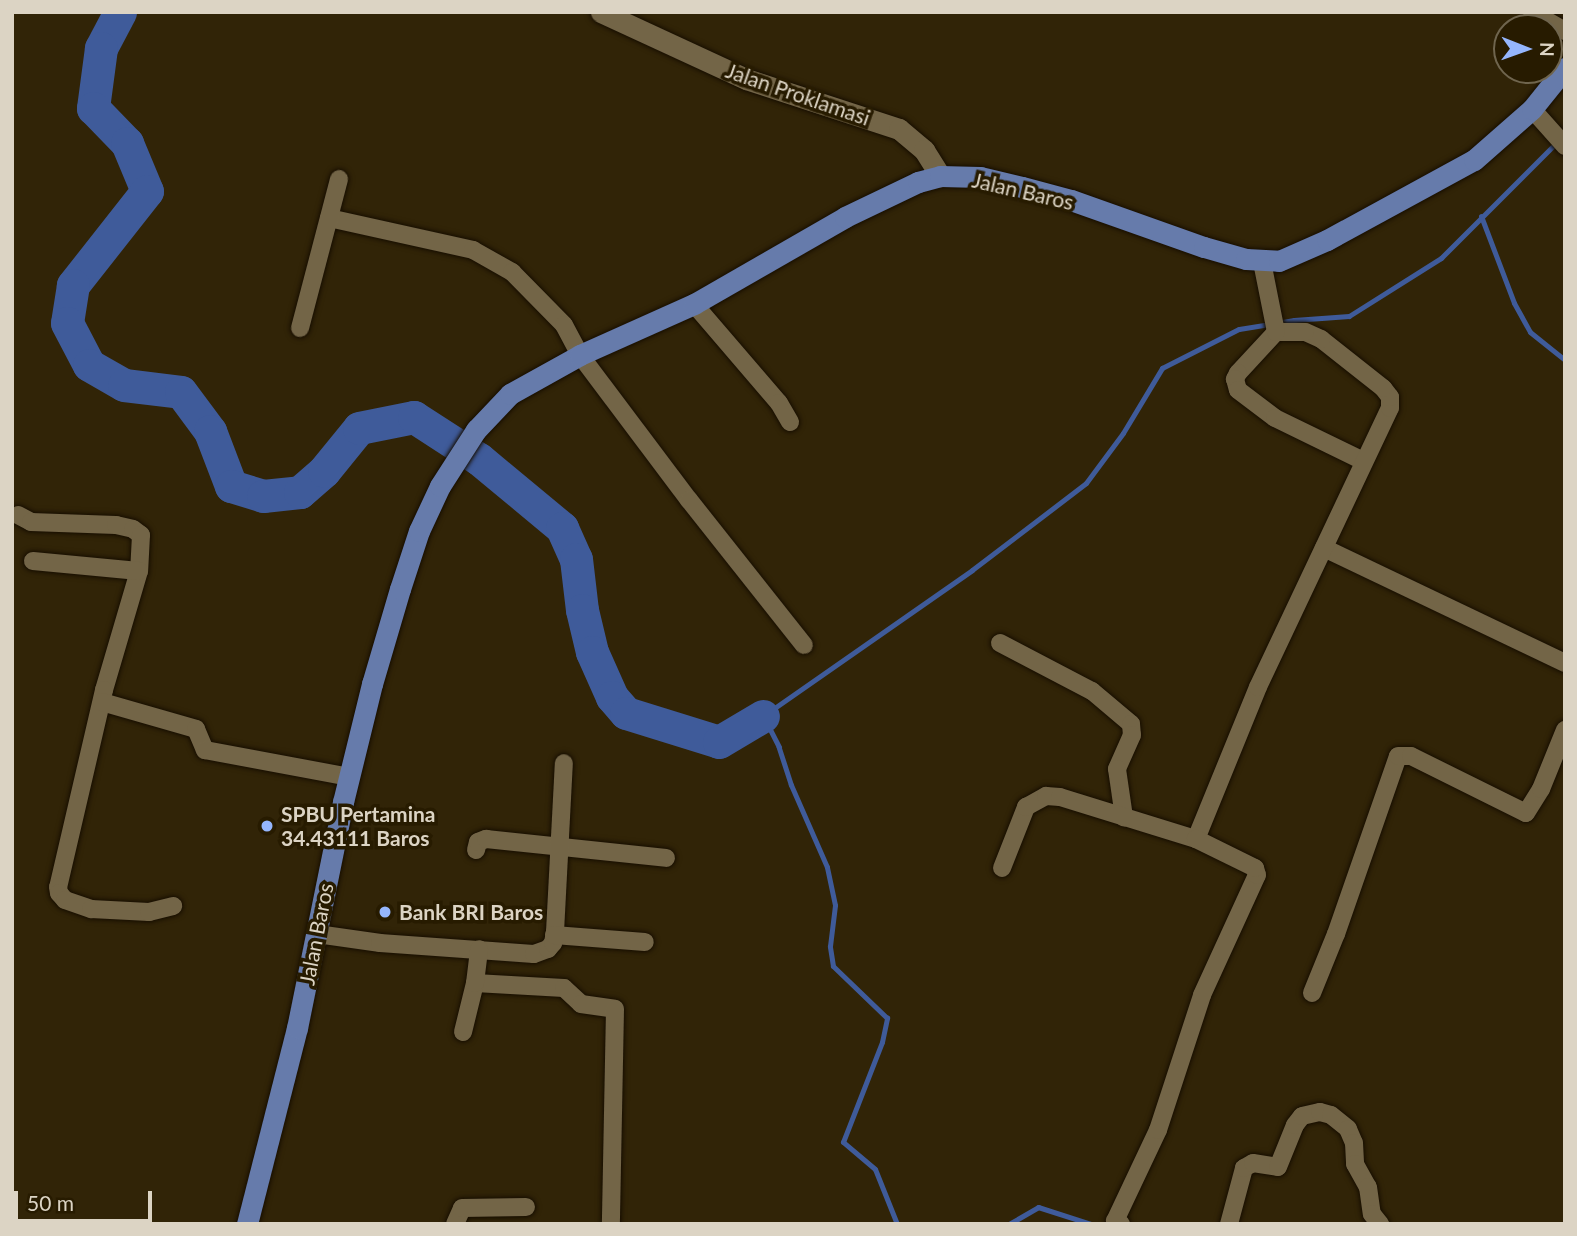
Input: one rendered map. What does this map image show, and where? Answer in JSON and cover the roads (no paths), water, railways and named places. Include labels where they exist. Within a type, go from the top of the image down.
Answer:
[{"type":"main road","name":"Jalan Baros","points":[[247,1224],[317,933],[349,777],[372,684],[400,589],[419,531],[440,486],[476,430],[510,394],[580,355],[694,304],[845,218],[918,182],[940,176],[980,177],[1071,200],[1203,247],[1262,262],[1292,257],[1474,160],[1532,109],[1565,68]]},
{"type":"street","name":"Jalan Proklamasi","points":[[601,12],[746,79],[899,129],[924,150],[940,176]]},
{"type":"street","points":[[1532,12],[1565,31]]},
{"type":"street","points":[[1532,109],[1564,145]]},
{"type":"street","points":[[300,328],[339,180]]},
{"type":"street","points":[[330,218],[473,250],[512,272],[549,306],[564,325],[580,355],[689,500],[804,645]]},
{"type":"street","points":[[1262,262],[1275,331]]},
{"type":"street","points":[[694,304],[779,403],[790,422]]},
{"type":"street","points":[[1196,839],[1258,687],[1390,408],[1388,393],[1321,339],[1305,332],[1275,331]]},
{"type":"street","points":[[1275,331],[1238,373],[1235,379],[1238,390],[1275,418],[1363,461]]},
{"type":"street","points":[[18,515],[32,522],[116,525],[141,534],[139,571],[69,834],[59,893],[65,900],[91,909],[149,912],[173,906]]},
{"type":"street","points":[[1324,548],[1565,663]]},
{"type":"street","points":[[33,561],[139,571]]},
{"type":"street","points":[[1000,643],[1092,691],[1131,724],[1132,735],[1117,769],[1124,817]]},
{"type":"street","points":[[102,702],[196,729],[205,750],[349,777]]},
{"type":"street","points":[[1311,993],[1336,934],[1398,756],[1410,756],[1526,813],[1541,789],[1565,730]]},
{"type":"street","points":[[317,933],[380,943],[534,954],[548,949],[554,935],[564,764]]},
{"type":"street","points":[[1002,869],[1026,807],[1038,798],[1060,797],[1196,839],[1255,868],[1257,875],[1202,995],[1158,1130],[1115,1221],[1121,1224]]},
{"type":"street","points":[[476,850],[482,839],[666,858]]},
{"type":"street","points":[[554,935],[645,942]]},
{"type":"street","points":[[463,1032],[475,983],[479,949]]},
{"type":"street","points":[[475,983],[564,988],[581,1004],[615,1009],[611,1224]]},
{"type":"street","points":[[1229,1224],[1244,1168],[1253,1163],[1278,1167],[1295,1125],[1302,1116],[1320,1112],[1331,1115],[1348,1129],[1354,1143],[1355,1164],[1368,1187],[1372,1214],[1380,1224]]},
{"type":"street","points":[[454,1224],[461,1208],[526,1207]]},
{"type":"waterway","points":[[120,12],[101,48],[93,108],[127,143],[147,191],[73,285],[67,323],[89,365],[124,385],[181,392],[210,431],[231,486],[263,496],[300,492],[324,471],[359,428],[414,417],[479,459],[562,528],[576,559],[582,610],[592,652],[612,697],[626,713],[719,742],[763,716]]},
{"type":"waterway","points":[[897,1224],[875,1169],[843,1142],[882,1042],[887,1018],[833,966],[830,946],[835,905],[827,867],[791,785],[779,747],[763,716],[972,570],[1086,483],[1123,433],[1162,368],[1239,329],[1294,320],[1349,316],[1441,258],[1558,141]]},
{"type":"waterway","points":[[1481,216],[1514,303],[1530,332],[1565,360]]},
{"type":"waterway","points":[[1009,1224],[1038,1207],[1091,1224]]},
{"type":"place","name":"SPBU Pertamina 34.43111 Baros","points":[[267,826]]},
{"type":"place","name":"Bank BRI Baros","points":[[385,912]]}]
